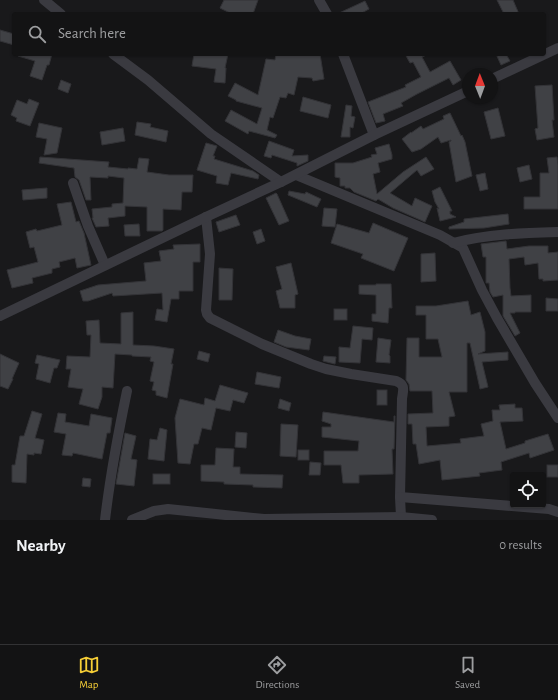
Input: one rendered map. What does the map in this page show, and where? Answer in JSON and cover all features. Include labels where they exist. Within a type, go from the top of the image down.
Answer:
[{"type":"street","points":[[44,0],[59,12]]},
{"type":"street","points":[[319,0],[326,12]]},
{"type":"street","points":[[546,54],[558,48]]},
{"type":"street","points":[[116,56],[148,80],[211,134],[281,182]]},
{"type":"street","points":[[344,56],[374,135]]},
{"type":"street","points":[[498,76],[541,56]]},
{"type":"street","points":[[0,316],[296,175],[374,135],[462,94]]},
{"type":"street","points":[[296,175],[440,236],[463,248],[482,290],[497,318],[535,383],[558,418]]},
{"type":"street","points":[[73,183],[88,226],[106,265]]},
{"type":"street","points":[[206,217],[210,254],[206,310],[210,318],[262,344],[311,364],[326,369],[402,383],[404,387],[402,399],[400,497],[407,518]]},
{"type":"street","points":[[453,243],[477,238],[558,232]]},
{"type":"street","points":[[105,520],[127,391]]},
{"type":"street","points":[[400,497],[549,509],[558,512]]},
{"type":"street","points":[[134,520],[154,512],[168,509],[264,518],[407,518],[432,520]]},
{"type":"building","points":[[224,0],[258,0],[254,12],[228,12],[220,8]]},
{"type":"building","points":[[497,0],[513,0],[518,12],[503,12]]},
{"type":"building","points":[[365,1],[369,9],[364,12],[341,12]]},
{"type":"building","points":[[0,30],[12,33],[12,44],[0,41]]},
{"type":"building","points":[[18,56],[51,56],[42,80],[30,76],[35,61]]},
{"type":"building","points":[[194,56],[228,56],[225,68],[225,83],[214,82],[216,69],[192,66]]},
{"type":"building","points":[[276,56],[320,56],[324,79],[313,81],[312,78],[298,77],[294,95],[288,93],[286,98],[280,97],[273,118],[270,117],[267,130],[277,135],[275,138],[249,131],[248,134],[225,121],[231,110],[257,124],[262,108],[236,101],[228,96],[235,83],[258,95],[266,59],[275,60]]},
{"type":"building","points":[[406,56],[424,56],[422,57],[430,72],[450,61],[461,80],[453,85],[449,78],[417,94],[401,103],[403,106],[383,114],[385,121],[376,123],[368,102],[406,87],[405,85],[421,77],[413,62],[410,63]]},
{"type":"building","points":[[497,56],[507,56],[510,61],[501,65]]},
{"type":"building","points":[[61,80],[71,84],[68,93],[58,89]]},
{"type":"building","points":[[552,85],[554,120],[552,120],[554,137],[537,140],[535,129],[538,128],[535,86]]},
{"type":"building","points":[[303,97],[331,105],[328,118],[300,111]]},
{"type":"building","points":[[29,99],[39,103],[30,126],[16,121],[17,118],[11,115],[17,100],[27,104]]},
{"type":"building","points":[[346,105],[352,106],[351,116],[355,117],[353,128],[350,127],[350,137],[341,137]]},
{"type":"building","points":[[498,108],[505,136],[491,139],[484,112]]},
{"type":"building","points":[[450,113],[465,142],[472,176],[456,182],[449,142],[451,140],[441,143],[438,137],[421,149],[412,152],[402,139],[421,126],[423,129],[444,119],[443,116]]},
{"type":"building","points":[[137,122],[151,124],[150,127],[168,131],[166,142],[135,135]]},
{"type":"building","points":[[39,123],[62,128],[57,153],[44,155],[47,139],[36,137]]},
{"type":"building","points":[[123,128],[125,141],[102,145],[100,132]]},
{"type":"building","points":[[269,141],[294,150],[292,156],[308,155],[308,161],[297,166],[297,163],[272,155],[271,158],[264,156]]},
{"type":"building","points":[[206,143],[217,146],[213,156],[215,156],[214,159],[253,171],[259,175],[258,179],[231,173],[228,185],[216,183],[217,176],[197,170]]},
{"type":"building","points":[[389,144],[392,159],[378,163],[380,172],[373,174],[377,194],[403,172],[426,157],[434,169],[421,176],[417,170],[390,193],[412,206],[415,198],[432,206],[425,222],[393,208],[378,199],[376,201],[354,192],[350,188],[340,186],[340,178],[335,177],[335,163],[353,163],[372,157],[371,155],[377,154],[375,148]]},
{"type":"building","points":[[40,157],[109,162],[108,167],[128,169],[137,169],[139,158],[149,159],[147,172],[169,175],[193,175],[192,192],[182,192],[181,210],[163,209],[162,231],[147,231],[147,207],[125,206],[125,216],[108,218],[109,226],[96,227],[92,218],[92,209],[112,207],[112,204],[123,203],[124,178],[108,176],[108,178],[90,177],[91,200],[86,200],[79,180],[75,177],[74,168],[39,163]]},
{"type":"building","points":[[557,157],[558,209],[524,209],[524,197],[540,197],[540,173],[549,173],[547,158]]},
{"type":"building","points":[[529,165],[532,179],[520,182],[517,168]]},
{"type":"building","points":[[485,173],[488,189],[480,191],[476,175]]},
{"type":"building","points":[[440,187],[452,211],[450,211],[450,214],[456,217],[440,221],[437,208],[439,209],[432,191]]},
{"type":"building","points":[[47,188],[47,198],[23,200],[22,190]]},
{"type":"building","points":[[289,191],[305,194],[306,192],[321,199],[317,207],[288,195]]},
{"type":"building","points":[[276,193],[289,221],[279,225],[266,198]]},
{"type":"building","points":[[71,202],[76,222],[79,221],[84,233],[91,265],[77,268],[75,258],[59,262],[60,267],[52,269],[52,273],[32,278],[33,283],[12,288],[7,270],[38,262],[34,247],[30,248],[26,232],[62,225],[57,204]]},
{"type":"building","points":[[324,208],[337,209],[335,227],[322,226]]},
{"type":"building","points":[[508,214],[509,224],[484,228],[449,229],[449,227],[464,222],[464,219]]},
{"type":"building","points":[[236,215],[240,225],[219,232],[216,222]]},
{"type":"building","points":[[373,223],[408,238],[394,271],[361,258],[363,254],[331,243],[337,224],[369,233]]},
{"type":"building","points":[[139,224],[140,236],[125,236],[124,225]]},
{"type":"building","points":[[261,229],[265,241],[257,244],[253,232]]},
{"type":"building","points":[[506,241],[507,249],[529,246],[548,246],[548,253],[558,252],[558,280],[543,281],[543,279],[539,279],[538,263],[525,265],[524,257],[509,259],[511,296],[531,295],[531,312],[510,313],[520,333],[515,336],[503,316],[503,295],[493,297],[490,292],[489,283],[486,283],[486,257],[483,257],[481,244]]},
{"type":"building","points":[[200,244],[200,262],[193,262],[193,291],[179,291],[179,299],[171,299],[167,322],[155,320],[157,309],[163,310],[162,293],[113,296],[112,293],[88,301],[83,301],[80,291],[98,285],[146,281],[144,263],[161,261],[159,251],[174,249],[173,245]]},
{"type":"building","points":[[435,253],[436,281],[421,282],[421,254]]},
{"type":"building","points":[[291,263],[298,294],[295,295],[295,308],[280,308],[276,291],[282,289],[276,267]]},
{"type":"building","points":[[219,268],[233,269],[232,300],[219,300]]},
{"type":"building","points":[[391,284],[392,308],[389,308],[388,323],[372,321],[372,314],[376,314],[376,295],[359,294],[359,285]]},
{"type":"building","points":[[546,298],[558,299],[558,311],[546,311]]},
{"type":"building","points":[[468,301],[471,315],[480,312],[485,332],[485,351],[478,354],[508,352],[508,360],[482,362],[488,387],[480,389],[470,343],[467,343],[467,392],[449,392],[455,416],[449,417],[449,426],[426,427],[427,446],[461,443],[460,439],[484,436],[481,424],[493,421],[492,410],[500,410],[499,405],[515,404],[515,408],[522,408],[523,421],[500,422],[506,449],[548,434],[554,450],[530,458],[529,453],[501,462],[502,470],[479,473],[480,476],[442,480],[440,460],[419,464],[416,444],[413,444],[412,424],[408,424],[408,414],[433,413],[432,391],[410,391],[409,384],[406,380],[407,338],[419,338],[419,357],[442,357],[438,339],[426,339],[426,315],[416,315],[416,306],[436,306]]},
{"type":"building","points":[[334,309],[347,309],[347,320],[334,320]]},
{"type":"building","points":[[133,312],[133,345],[174,349],[167,398],[156,395],[156,391],[152,390],[154,382],[150,381],[154,362],[150,361],[151,357],[115,354],[113,388],[102,387],[102,397],[98,409],[79,404],[83,389],[68,387],[71,369],[66,369],[67,356],[90,357],[91,335],[87,335],[86,321],[99,320],[100,343],[121,344],[121,313]]},
{"type":"building","points":[[353,326],[373,328],[372,340],[362,339],[360,363],[339,362],[339,347],[350,348]]},
{"type":"building","points":[[278,330],[295,336],[311,339],[309,350],[286,347],[274,342]]},
{"type":"building","points":[[378,338],[391,340],[389,355],[390,363],[376,362]]},
{"type":"building","points":[[199,351],[210,354],[208,362],[197,359]]},
{"type":"building","points":[[0,354],[19,363],[8,389],[0,386]]},
{"type":"building","points":[[37,355],[60,360],[57,368],[54,368],[50,383],[36,379],[39,364],[35,363]]},
{"type":"building","points":[[324,356],[336,357],[335,364],[323,361]]},
{"type":"building","points":[[257,372],[281,377],[279,388],[255,384]]},
{"type":"building","points":[[220,385],[248,393],[244,403],[233,400],[230,411],[216,408],[211,430],[202,428],[198,444],[194,444],[190,464],[178,463],[175,418],[180,399],[204,405],[205,398],[215,401]]},
{"type":"building","points":[[377,390],[387,390],[387,405],[377,405]]},
{"type":"building","points":[[280,399],[291,403],[289,411],[278,408]]},
{"type":"building","points":[[32,411],[42,414],[35,438],[44,440],[41,454],[27,454],[26,483],[12,482],[12,465],[15,465],[20,436],[24,436]]},
{"type":"building","points":[[323,412],[394,422],[395,416],[394,449],[392,449],[393,474],[359,475],[359,483],[343,483],[341,465],[324,465],[324,451],[358,451],[359,441],[322,437],[322,427],[331,427],[331,424],[322,421]]},
{"type":"building","points":[[58,413],[66,414],[65,422],[89,426],[91,414],[112,418],[110,433],[107,433],[102,459],[73,453],[72,456],[62,455],[66,434],[54,432]]},
{"type":"building","points":[[281,424],[298,425],[296,457],[280,456]]},
{"type":"building","points":[[160,428],[167,430],[164,461],[148,459],[150,439],[157,440]]},
{"type":"building","points":[[236,432],[247,433],[246,448],[235,447]]},
{"type":"building","points":[[125,433],[136,436],[131,459],[137,460],[134,486],[116,484]]},
{"type":"building","points":[[216,448],[234,449],[233,467],[240,467],[240,474],[283,475],[282,488],[253,487],[253,485],[224,484],[224,482],[201,481],[201,465],[215,465]]},
{"type":"building","points":[[298,450],[309,450],[309,460],[298,460]]},
{"type":"building","points":[[310,462],[321,463],[320,475],[309,475]]},
{"type":"building","points":[[547,465],[558,465],[558,477],[547,477]]},
{"type":"building","points":[[153,474],[170,474],[170,484],[153,484]]},
{"type":"building","points":[[83,478],[91,479],[90,487],[82,486]]}]
